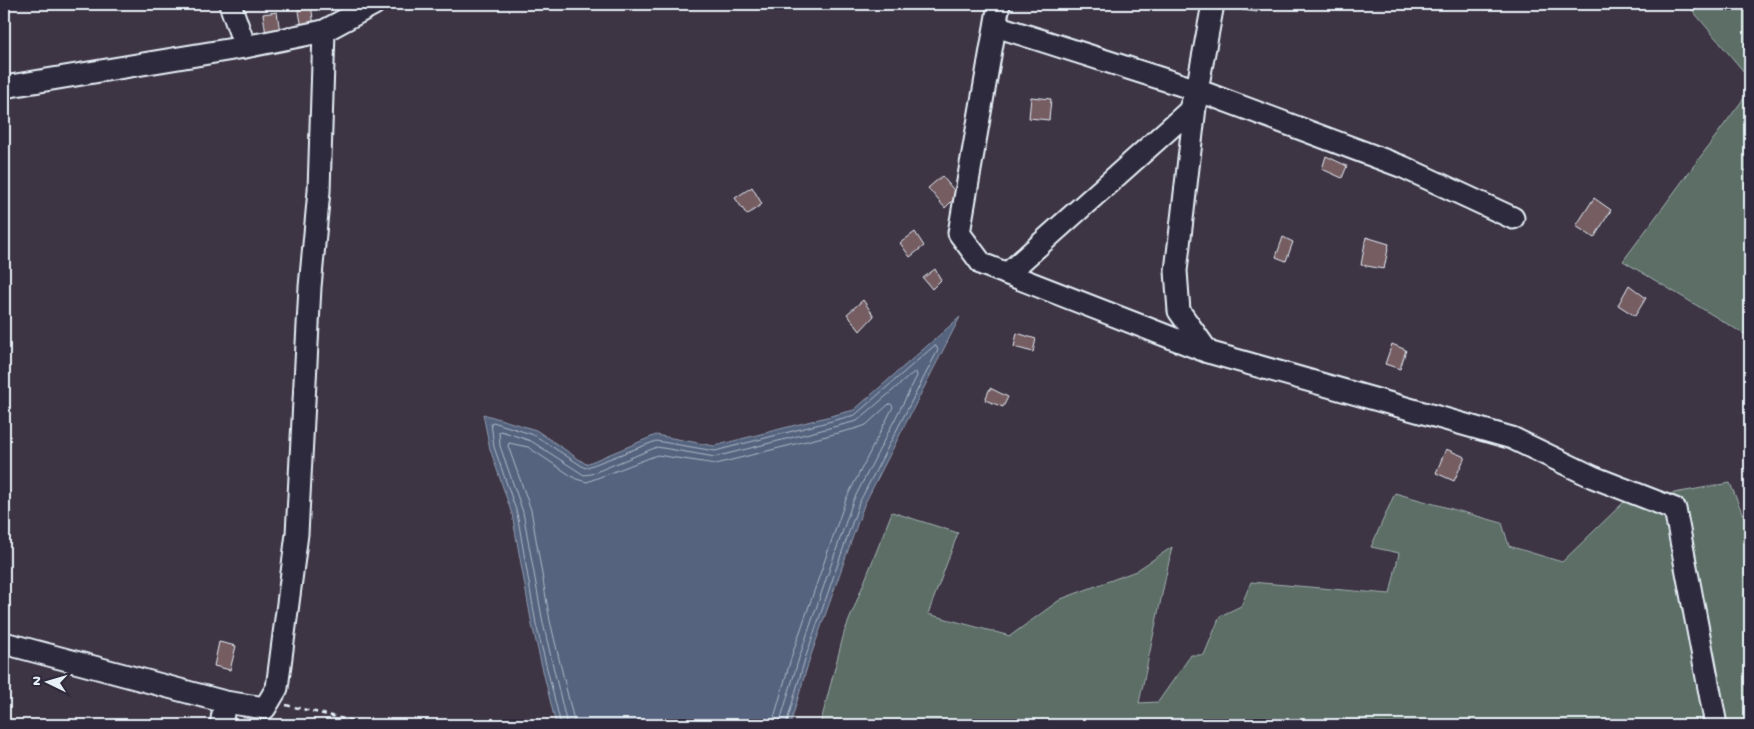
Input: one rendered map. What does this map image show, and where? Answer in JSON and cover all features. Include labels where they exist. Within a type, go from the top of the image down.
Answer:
[{"type":"street","points":[[230,4],[246,47]]},
{"type":"street","points":[[4,87],[246,47],[324,31],[374,4]]},
{"type":"street","points":[[999,4],[959,233],[982,264],[1208,352],[1512,438],[1592,476],[1675,509],[1716,725]]},
{"type":"street","points":[[1208,352],[1179,311],[1176,271],[1197,90],[1213,4]]},
{"type":"street","points":[[996,26],[1197,90],[1403,168],[1513,218]]},
{"type":"street","points":[[4,643],[225,702],[265,708],[277,688],[297,534],[310,287],[319,191],[324,31]]},
{"type":"street","points":[[1007,274],[1189,111],[1197,90]]},
{"type":"street","points":[[221,725],[225,702]]},
{"type":"path","points":[[270,701],[369,725]]},
{"type":"green space","points":[[1687,4],[1750,4],[1750,79]]},
{"type":"green space","points":[[1750,90],[1750,328],[1744,334],[1623,261]]},
{"type":"green space","points":[[1730,483],[1750,532],[1750,725],[1429,725],[1370,723],[1369,725],[820,725],[844,633],[892,512],[958,533],[928,614],[1010,636],[1061,599],[1136,571],[1172,547],[1139,703],[1158,702],[1191,655],[1204,655],[1220,616],[1241,606],[1251,582],[1390,594],[1399,553],[1371,547],[1395,493],[1502,523],[1509,546],[1562,562],[1624,502]]},
{"type":"water","points":[[960,317],[864,505],[809,661],[790,725],[556,725],[532,625],[512,514],[490,449],[483,414],[536,430],[586,464],[656,435],[714,446],[854,410]]},
{"type":"building","points":[[311,4],[314,26],[302,29],[298,5]]},
{"type":"building","points":[[1243,4],[1258,4],[1257,12],[1242,10]]},
{"type":"building","points":[[277,12],[280,32],[266,35],[263,14]]},
{"type":"building","points":[[1031,97],[1051,99],[1049,120],[1029,118]]},
{"type":"building","points":[[1326,156],[1347,166],[1342,178],[1322,169]]},
{"type":"building","points":[[942,176],[958,195],[945,208],[928,188]]},
{"type":"building","points":[[752,187],[762,204],[747,215],[735,198]]},
{"type":"building","points":[[1594,198],[1611,210],[1594,238],[1576,226]]},
{"type":"building","points":[[915,232],[924,246],[910,257],[900,243]]},
{"type":"building","points":[[1283,237],[1293,242],[1286,261],[1276,257]]},
{"type":"building","points":[[1366,237],[1389,244],[1384,269],[1361,265]]},
{"type":"building","points":[[935,269],[941,280],[932,289],[923,278]]},
{"type":"building","points":[[1629,285],[1646,298],[1635,316],[1618,305]]},
{"type":"building","points":[[863,300],[874,316],[860,331],[847,314]]},
{"type":"building","points":[[1017,333],[1036,339],[1033,352],[1014,347]]},
{"type":"building","points":[[1392,344],[1406,350],[1400,369],[1385,364]]},
{"type":"building","points":[[990,388],[1008,397],[1003,407],[985,400]]},
{"type":"building","points":[[1446,449],[1465,457],[1454,481],[1436,473]]},
{"type":"building","points":[[219,642],[236,646],[230,670],[214,666]]},
{"type":"building","points":[[528,718],[529,725],[510,725],[508,721]]}]
